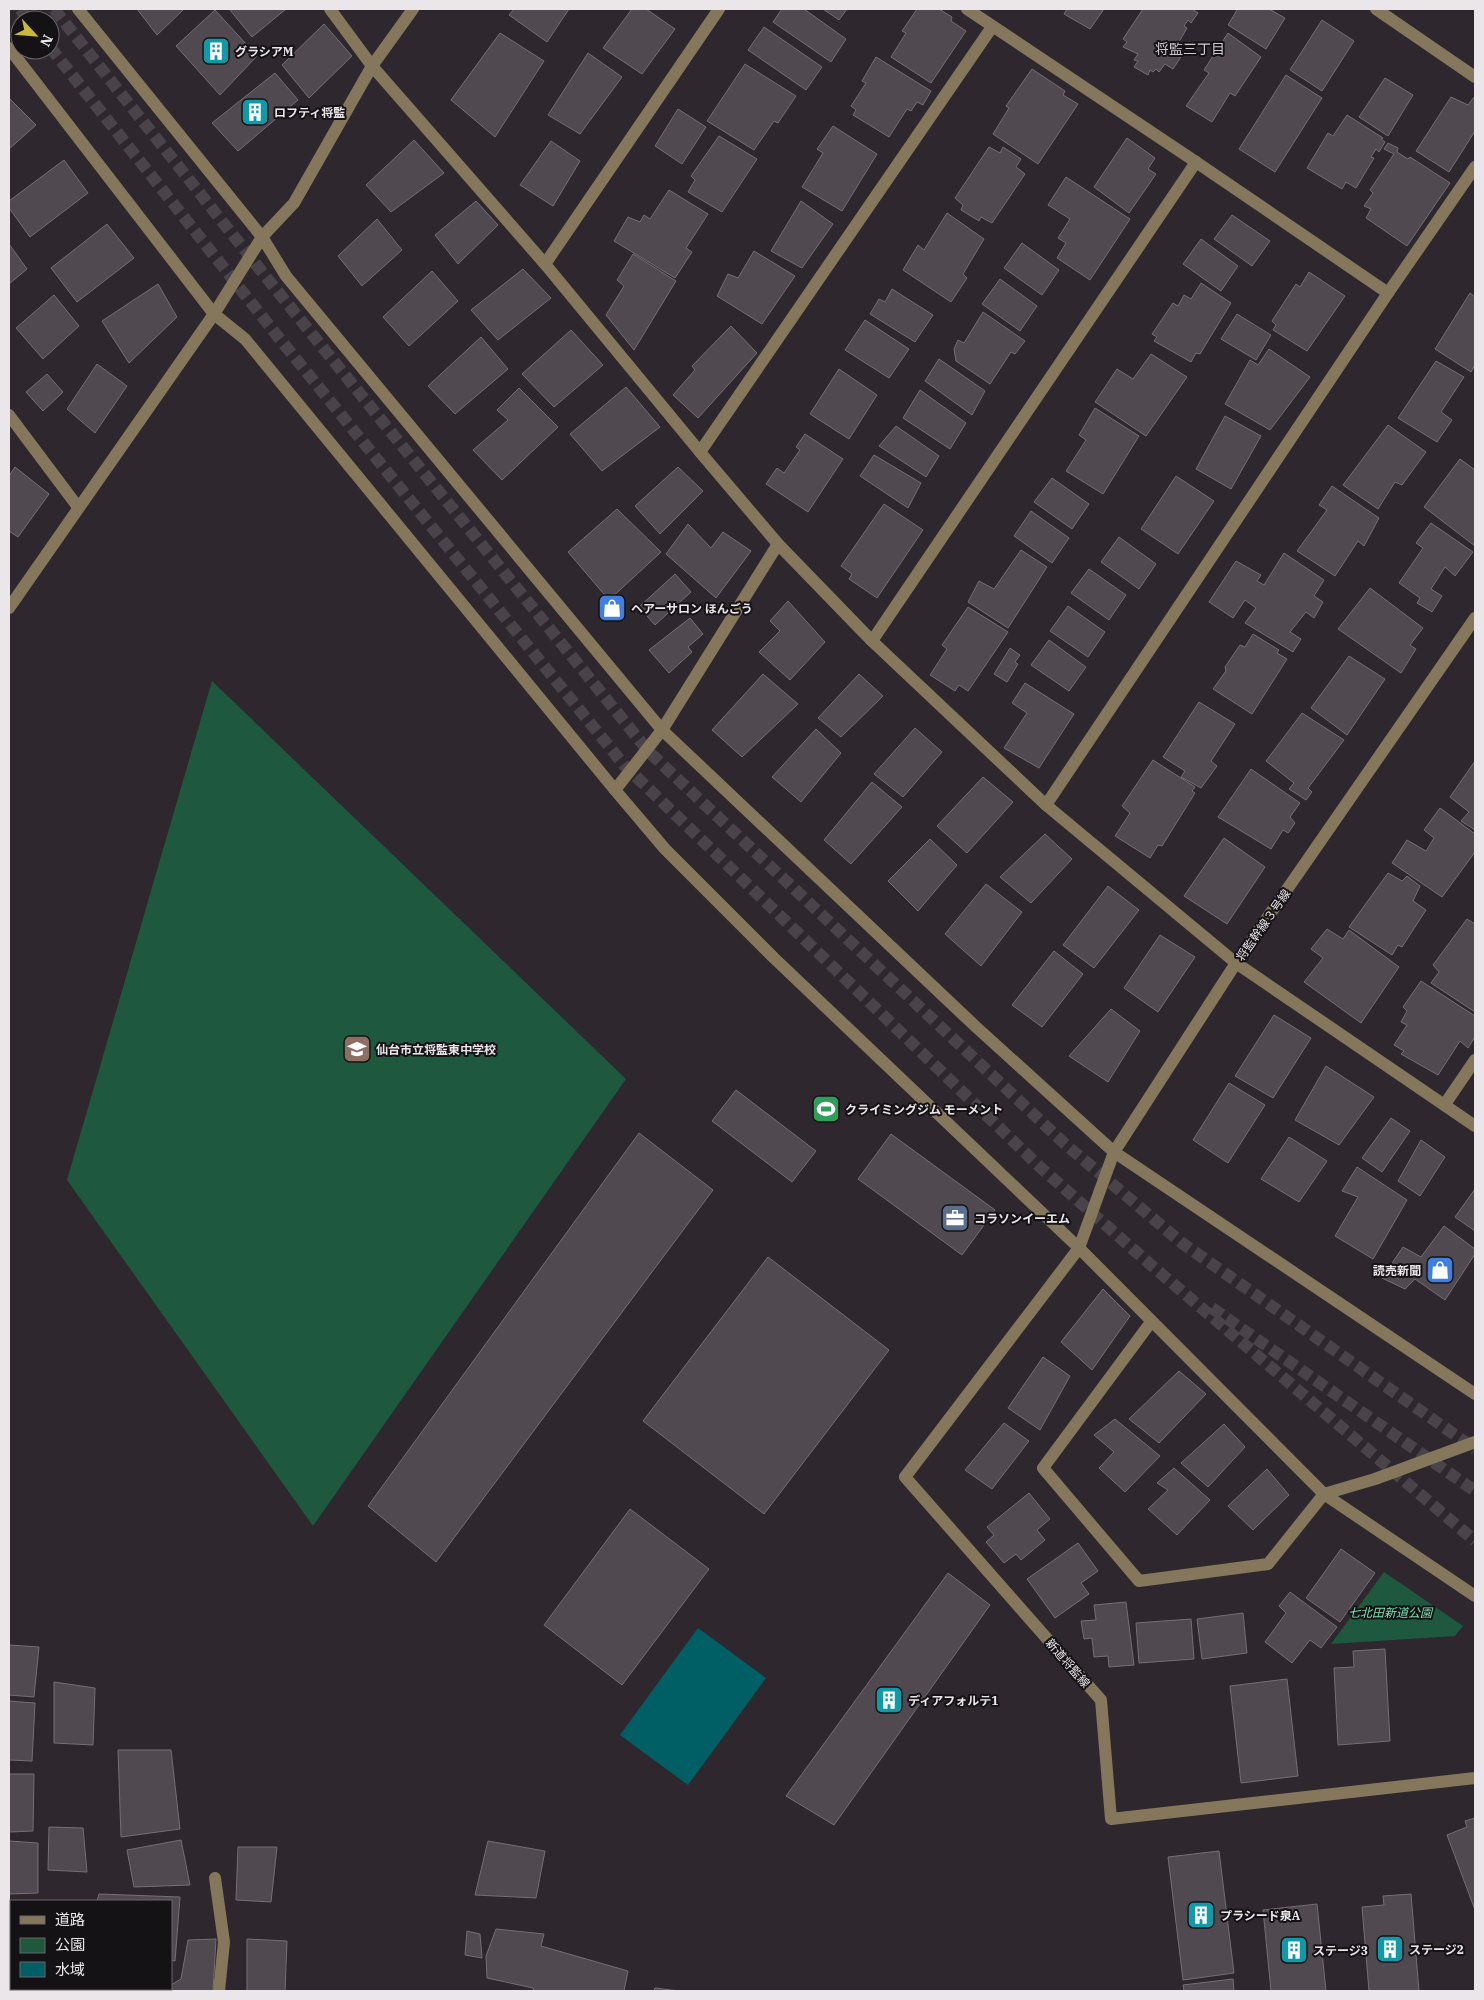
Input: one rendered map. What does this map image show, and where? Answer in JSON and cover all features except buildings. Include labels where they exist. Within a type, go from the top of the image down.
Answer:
[{"type":"street","points":[[78,9],[262,236],[286,276],[662,730],[968,1020],[1114,1152],[1475,1394]]},
{"type":"street","points":[[330,9],[372,66],[545,264],[778,544],[872,641],[1046,805],[1236,963],[1475,1126]]},
{"type":"street","points":[[9,608],[214,314],[262,236],[294,204],[372,66],[413,9]]},
{"type":"street","points":[[545,264],[719,9]]},
{"type":"street","points":[[967,9],[992,28],[1196,162],[1388,292]]},
{"type":"street","points":[[1376,9],[1475,77]]},
{"type":"street","points":[[700,452],[992,28]]},
{"type":"street","points":[[9,48],[214,314],[245,339],[665,849],[774,958],[1079,1248],[1324,1494],[1475,1596]]},
{"type":"street","points":[[872,641],[1196,162]]},
{"type":"street","points":[[1046,805],[1388,292],[1475,166]]},
{"type":"street","points":[[9,415],[78,508]]},
{"type":"street","points":[[615,790],[662,730],[778,544]]},
{"type":"street","name":"将監幹線３号線","points":[[1079,1248],[1114,1152],[1236,963],[1475,618]]},
{"type":"street","points":[[1445,1104],[1475,1060]]},
{"type":"street","name":"新道将監線","points":[[1079,1248],[905,1477],[1101,1700],[1111,1819],[1475,1778]]},
{"type":"street","points":[[1151,1322],[1042,1468],[1139,1581],[1268,1564],[1324,1494],[1375,1479],[1475,1442]]},
{"type":"street","points":[[215,1878],[224,1942],[220,1991]]},
{"type":"green space","points":[[212,681],[626,1079],[313,1526],[67,1180]]},
{"type":"green space","name":"七北田新道公園","points":[[1384,1572],[1463,1626],[1455,1636],[1331,1644]]},
{"type":"water","points":[[698,1628],[766,1678],[688,1785],[620,1735]]},
{"type":"tunnel","points":[[54,9],[274,287],[649,752],[1065,1144],[1182,1243],[1475,1449]]},
{"type":"tunnel","points":[[60,60],[279,338],[624,765],[1040,1167],[1151,1265],[1475,1541]]},
{"type":"tunnel","points":[[1212,1308],[1475,1491]]},
{"type":"place","name":"グラシアM","points":[[216,51]]},
{"type":"place","name":"ロフティ将監","points":[[255,112]]},
{"type":"place","name":"ヘアーサロン ほんごう","points":[[612,608]]},
{"type":"place","name":"仙台市立将監東中学校","points":[[357,1049]]},
{"type":"place","name":"クライミングジム モーメント","points":[[826,1109]]},
{"type":"place","name":"コラソンイーエム","points":[[955,1218]]},
{"type":"place","name":"読売新聞","points":[[1440,1270]]},
{"type":"place","name":"ディアフォルテ1","points":[[889,1700]]},
{"type":"place","name":"プラシード泉A","points":[[1201,1915]]},
{"type":"place","name":"ステージ2","points":[[1390,1949]]},
{"type":"place","name":"ステージ3","points":[[1294,1950]]},
{"type":"district","name":"将監三丁目","points":[[1190,49]]}]
